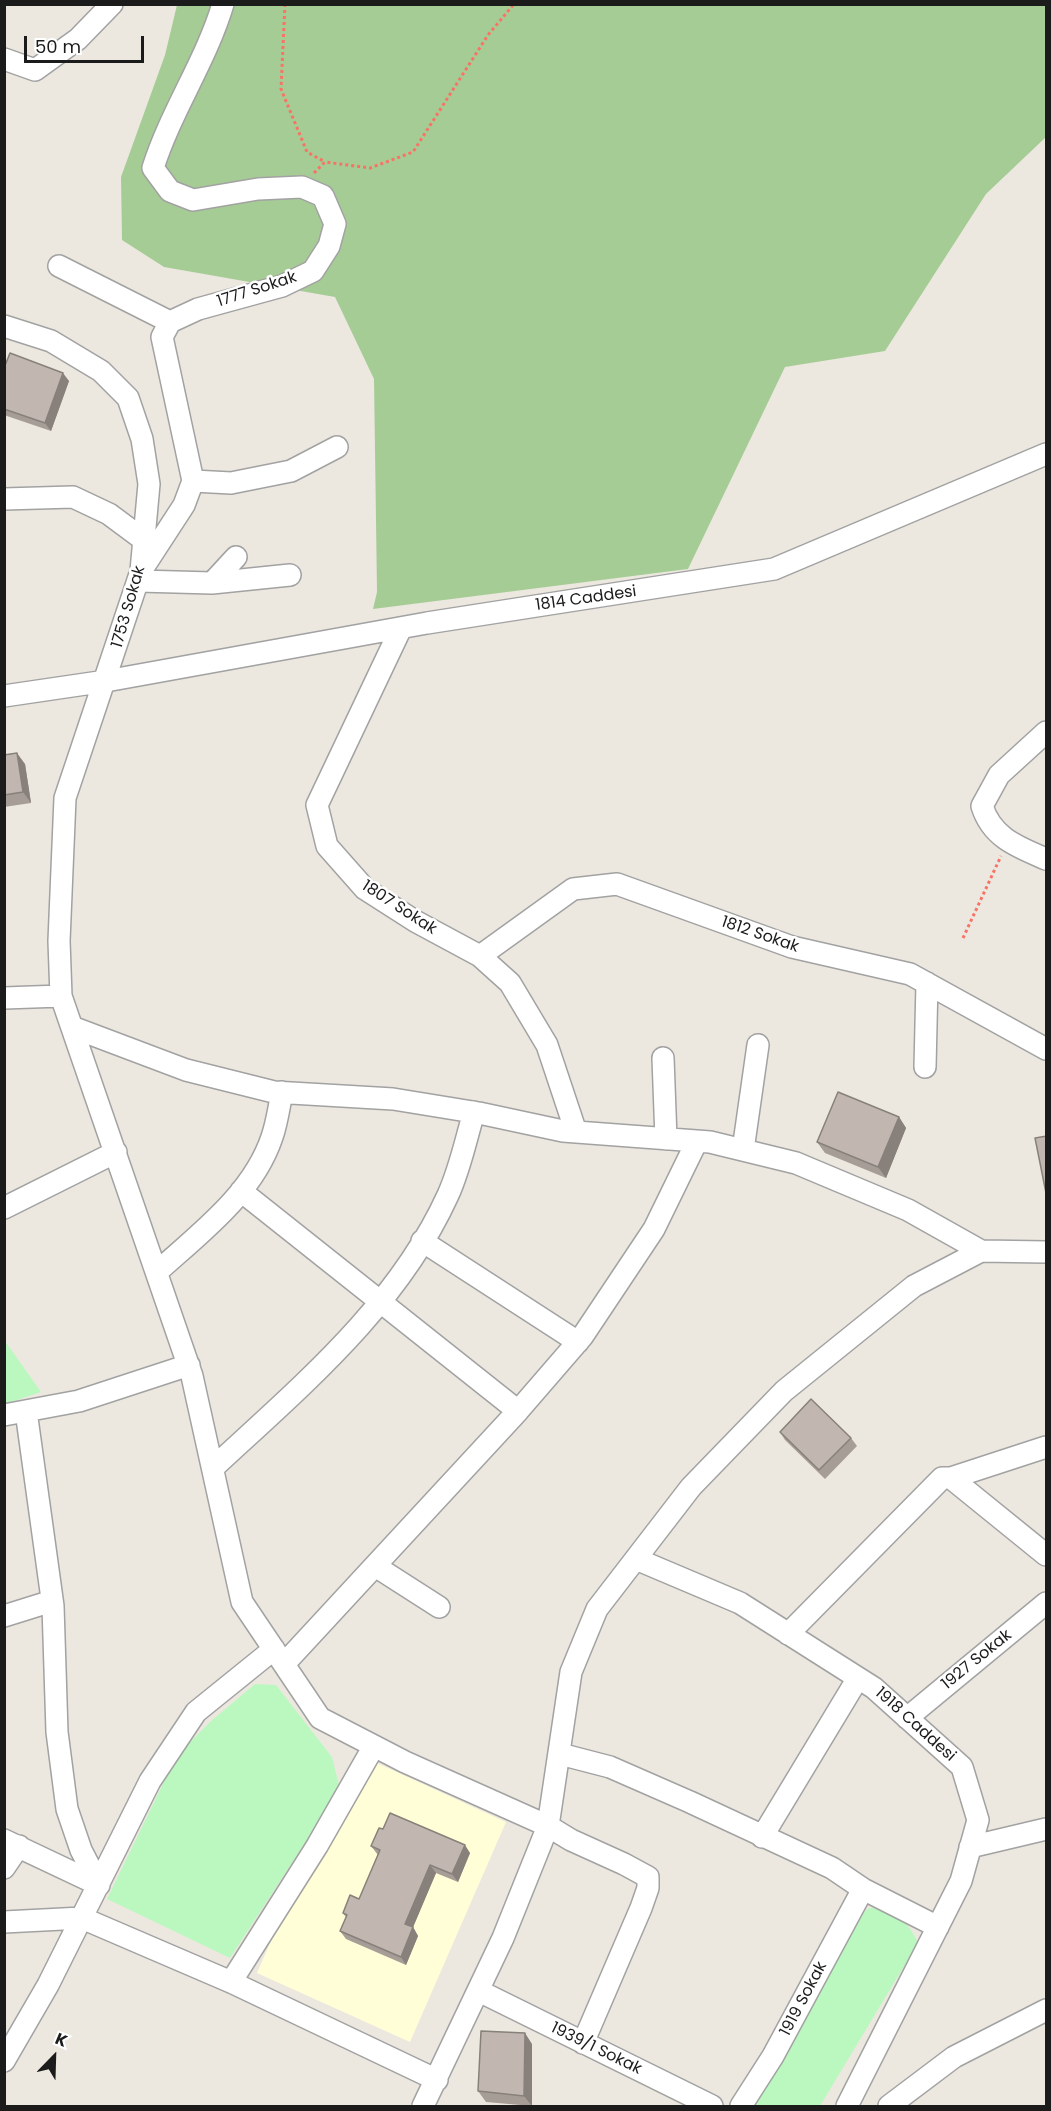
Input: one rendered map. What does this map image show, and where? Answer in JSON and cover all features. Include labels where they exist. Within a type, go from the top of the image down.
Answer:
[{"type":"street","points":[[4,59],[35,70],[78,39],[112,4]]},
{"type":"street","points":[[223,4],[216,28],[163,136],[153,168],[170,191],[194,200],[258,189],[302,187]]},
{"type":"street","name":"1777 Sokak","points":[[170,322],[198,309],[282,285],[313,271],[329,246],[335,224],[323,196],[302,187]]},
{"type":"street","points":[[59,266],[170,322],[162,337],[193,481],[184,504],[140,576],[212,583],[290,575]]},
{"type":"street","name":"1753 Sokak","points":[[4,326],[51,341],[101,371],[128,398],[142,439],[149,484],[140,576],[65,798],[59,941],[61,996],[189,1365],[242,1602],[320,1718],[374,1746],[548,1826],[571,1840],[624,1864],[648,1878],[648,1888],[641,1908],[583,2043]]},
{"type":"street","points":[[193,481],[231,483],[291,471],[338,447]]},
{"type":"street","name":"1814 Caddesi","points":[[4,696],[106,681],[401,628],[774,569],[1047,454]]},
{"type":"street","points":[[4,499],[74,497],[109,514],[144,540]]},
{"type":"street","points":[[212,583],[236,557]]},
{"type":"street","name":"1807 Sokak","points":[[401,628],[317,805],[327,846],[365,889],[414,921],[480,956],[510,983],[547,1045],[576,1132]]},
{"type":"street","points":[[1047,732],[999,775],[982,806],[988,823],[1008,840],[1047,859]]},
{"type":"street","name":"1812 Sokak","points":[[480,956],[573,889],[617,884],[792,947],[910,974],[1047,1049]]},
{"type":"street","points":[[925,1067],[927,983]]},
{"type":"street","points":[[4,998],[61,996]]},
{"type":"street","points":[[72,1027],[186,1070],[282,1092],[393,1099],[576,1132],[697,1141],[796,1163],[908,1210],[981,1251]]},
{"type":"street","points":[[743,1150],[758,1044]]},
{"type":"street","points":[[663,1058],[666,1139]]},
{"type":"street","points":[[157,1272],[241,1191],[272,1138],[282,1092]]},
{"type":"street","points":[[213,1468],[342,1347],[407,1268],[449,1194],[474,1112]]},
{"type":"street","points":[[4,2061],[48,1985],[150,1781],[196,1712],[279,1657],[375,1566],[518,1411],[578,1342],[654,1229],[697,1141]]},
{"type":"street","points":[[4,1208],[116,1152]]},
{"type":"street","points":[[241,1191],[518,1411]]},
{"type":"street","points":[[422,1241],[578,1342]]},
{"type":"street","points":[[423,2106],[503,1938],[548,1826],[571,1672],[597,1609],[691,1487],[784,1391],[914,1286],[981,1251],[1047,1252]]},
{"type":"street","points":[[4,1415],[79,1401],[189,1365]]},
{"type":"street","points":[[26,1411],[52,1601],[57,1732],[67,1809],[81,1850],[99,1884]]},
{"type":"street","points":[[788,1634],[942,1478],[951,1478],[1043,1447],[1047,1429]]},
{"type":"street","points":[[951,1478],[1047,1556]]},
{"type":"street","name":"1918 Caddesi","points":[[636,1558],[740,1603],[858,1677],[874,1688],[962,1767],[978,1820],[961,1881],[847,2106]]},
{"type":"street","points":[[375,1566],[439,1607]]},
{"type":"street","points":[[4,1616],[52,1601]]},
{"type":"street","name":"1927 Sokak","points":[[907,1718],[1047,1603]]},
{"type":"street","points":[[762,1837],[858,1677]]},
{"type":"street","points":[[231,1982],[317,1846],[374,1746]]},
{"type":"street","points":[[560,1754],[610,1767],[832,1868],[863,1889],[938,1927]]},
{"type":"street","points":[[970,1847],[1047,1829]]},
{"type":"street","points":[[4,1868],[12,1843],[99,1884]]},
{"type":"street","name":"1919 Sokak","points":[[741,2106],[773,2056],[863,1889]]},
{"type":"street","points":[[4,1922],[82,1918],[231,1982],[437,2080]]},
{"type":"street","name":"1939/1 Sokak","points":[[479,1991],[712,2106]]},
{"type":"street","points":[[889,2106],[954,2057],[1047,2010]]},
{"type":"path","points":[[285,4],[281,89],[307,152],[325,162],[370,168],[413,152],[488,35],[514,4]]},
{"type":"path","points":[[302,187],[325,162]]},
{"type":"path","points":[[963,938],[1008,840]]},
{"type":"shaded area","points":[[177,5],[1046,5],[1046,137],[986,194],[885,351],[785,367],[688,569],[373,609],[377,592],[374,379],[335,297],[164,267],[122,240],[121,177],[165,55]]},
{"type":"shaded area","points":[[377,1763],[506,1822],[410,2042],[257,1973],[274,1934]]},
{"type":"green space","points":[[5,1341],[41,1392],[5,1404]]},
{"type":"green space","points":[[255,1684],[276,1685],[332,1757],[340,1789],[230,1958],[107,1899],[177,1755],[211,1721]]},
{"type":"green space","points":[[879,1906],[903,1920],[918,1943],[820,2106],[751,2106],[857,1921],[867,1909]]},
{"type":"building","points":[[10,353],[63,373],[45,423],[4,409],[4,368]]},
{"type":"building","points":[[17,753],[23,792],[4,795],[4,755]]},
{"type":"building","points":[[838,1092],[899,1117],[878,1167],[817,1142]]},
{"type":"building","points":[[1047,1136],[1047,1198],[1035,1138]]},
{"type":"building","points":[[811,1399],[851,1438],[819,1470],[780,1432]]},
{"type":"building","points":[[390,1813],[465,1845],[452,1874],[430,1865],[405,1924],[413,1927],[401,1957],[340,1931],[347,1915],[343,1913],[350,1895],[359,1899],[380,1850],[371,1846],[379,1828],[383,1829]]},
{"type":"building","points":[[481,2031],[525,2033],[524,2096],[478,2091]]}]
